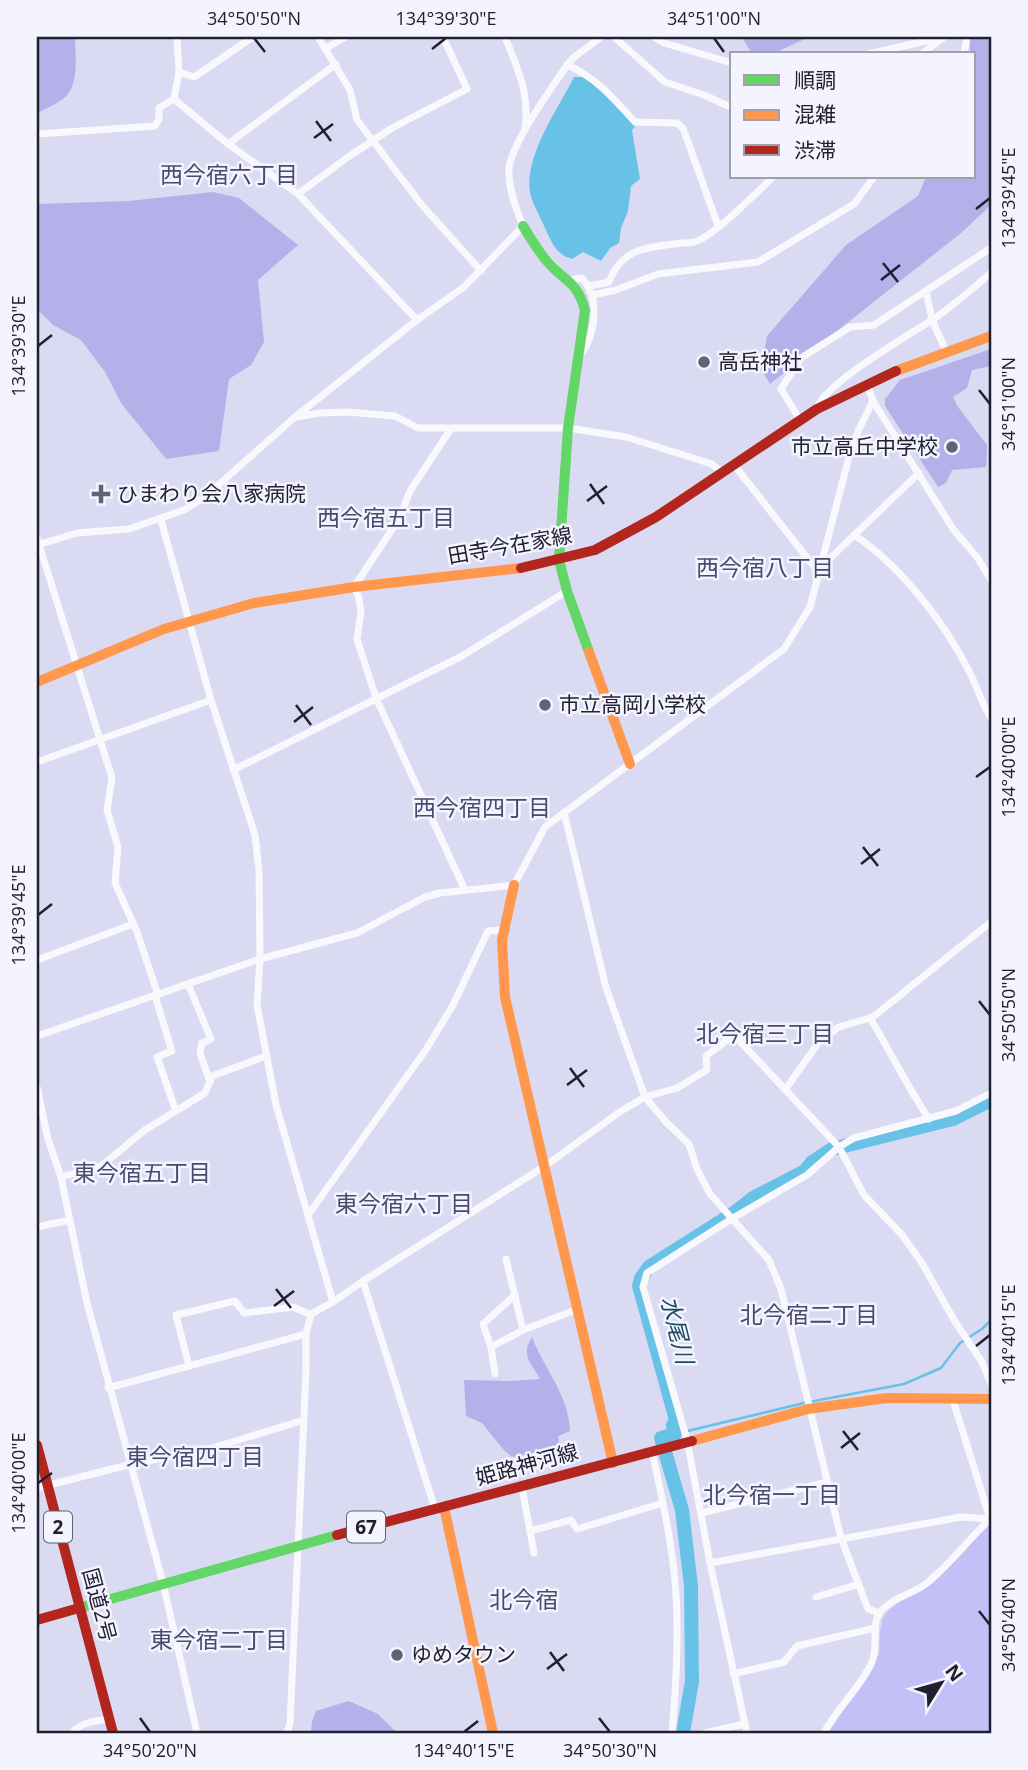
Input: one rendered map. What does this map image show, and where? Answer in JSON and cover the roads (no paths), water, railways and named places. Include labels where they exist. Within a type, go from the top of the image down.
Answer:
[{"type":"main road","points":[[523,226],[545,261],[570,280],[581,295],[585,310],[568,428],[559,560],[567,591],[630,764]]},
{"type":"main road","name":"田寺今在家線","points":[[37,682],[164,629],[254,603],[354,587],[507,571],[595,550],[635,530],[817,409],[867,384],[946,351],[991,336]]},
{"type":"main road","points":[[514,885],[501,930],[499,960],[505,997],[613,1463]]},
{"type":"main road","name":"姫路神河線","points":[[79,1608],[298,1545],[808,1409],[887,1398],[991,1399]]},
{"type":"main road","name":"国道2号","points":[[37,1445],[113,1733]]},
{"type":"main road","points":[[439,1508],[494,1733]]},
{"type":"main road","points":[[37,1620],[79,1608]]},
{"type":"street","points":[[174,99],[178,72],[177,37]]},
{"type":"street","points":[[178,72],[194,77],[253,37]]},
{"type":"street","points":[[318,37],[350,90],[357,120],[374,139],[390,166],[413,195],[481,271]]},
{"type":"street","points":[[326,48],[346,37]]},
{"type":"street","points":[[298,194],[374,139],[467,89],[443,37]]},
{"type":"street","points":[[505,37],[522,78],[527,99],[524,131]]},
{"type":"street","points":[[176,1111],[157,1057],[172,1051],[156,995],[115,883],[118,846],[107,810],[112,778],[37,543],[76,533],[129,530],[184,510],[206,496],[295,417],[481,271],[523,226],[514,204],[509,168],[524,131],[567,65],[601,37]]},
{"type":"street","points":[[614,37],[665,82],[730,107]]},
{"type":"street","points":[[654,37],[664,43],[730,62]]},
{"type":"street","points":[[877,52],[945,37]]},
{"type":"street","points":[[924,52],[945,37]]},
{"type":"street","points":[[228,144],[336,64]]},
{"type":"street","points":[[567,65],[583,72],[605,89],[635,122],[677,123],[683,128],[718,226]]},
{"type":"street","points":[[174,99],[228,144],[298,194],[417,320]]},
{"type":"street","points":[[37,134],[155,126],[159,119],[159,108],[174,99]]},
{"type":"street","points":[[589,286],[609,282],[621,261],[646,246],[697,241],[772,178]]},
{"type":"street","points":[[593,295],[616,290],[658,274],[758,262],[855,204],[873,178]]},
{"type":"street","points":[[800,420],[781,389],[801,358],[850,327],[874,325],[991,248]]},
{"type":"street","points":[[817,409],[819,401],[845,378],[932,320],[991,273]]},
{"type":"street","points":[[570,280],[582,278],[593,295],[593,323],[585,348],[577,360]]},
{"type":"street","points":[[926,291],[932,320],[946,351]]},
{"type":"street","points":[[867,384],[873,401],[953,528],[977,557],[991,580]]},
{"type":"street","points":[[37,1036],[260,958],[357,933],[425,897],[514,885],[545,827],[785,649],[810,607],[849,457],[873,401]]},
{"type":"street","points":[[295,417],[319,413],[363,412],[395,416],[418,428],[568,428],[626,437],[712,464],[722,473]]},
{"type":"street","points":[[450,430],[410,491],[399,519],[354,587],[361,612],[357,639],[376,698],[465,890]]},
{"type":"street","points":[[734,465],[821,570]]},
{"type":"street","points":[[821,570],[919,473]]},
{"type":"street","points":[[161,520],[211,700],[255,835],[259,870],[260,958],[257,1005],[276,1105],[333,1302]]},
{"type":"street","points":[[854,536],[879,552],[942,626],[970,674],[991,718]]},
{"type":"street","points":[[233,770],[462,656],[567,591]]},
{"type":"street","points":[[37,762],[211,700]]},
{"type":"street","points":[[564,812],[606,988],[645,1097],[689,1144],[697,1169],[710,1194],[769,1260],[780,1289],[841,1538],[868,1609],[879,1613]]},
{"type":"street","points":[[785,1090],[821,1039],[839,1027],[870,1018],[991,922]]},
{"type":"street","points":[[37,960],[132,925]]},
{"type":"street","points":[[308,1215],[427,1048],[453,1005],[488,931],[501,930]]},
{"type":"street","points":[[188,984],[211,1039],[202,1043],[200,1053],[209,1082]]},
{"type":"street","points":[[870,1018],[929,1119]]},
{"type":"street","points":[[287,1733],[290,1723],[306,1334],[311,1315],[545,1166],[621,1111],[645,1097],[677,1088],[707,1070],[706,1056],[734,1035],[839,1147],[864,1195],[903,1236],[922,1263],[954,1320],[982,1362],[991,1384]]},
{"type":"street","points":[[61,1177],[101,1166],[145,1130],[205,1093],[212,1076],[266,1056]]},
{"type":"street","points":[[37,1087],[48,1139],[61,1177],[108,1388],[132,1464],[163,1583],[197,1733]]},
{"type":"street","points":[[747,1733],[710,1563],[702,1513],[643,1287],[647,1273],[807,1175],[853,1138],[956,1111],[991,1093]]},
{"type":"street","points":[[37,1227],[70,1220]]},
{"type":"street","points":[[506,1259],[523,1330]]},
{"type":"street","points":[[363,1280],[439,1508]]},
{"type":"street","points":[[495,1374],[491,1348],[483,1324],[515,1294]]},
{"type":"street","points":[[189,1366],[176,1315],[235,1301],[244,1313],[293,1307],[311,1315]]},
{"type":"street","points":[[491,1348],[523,1330],[578,1309]]},
{"type":"street","points":[[108,1388],[306,1334]]},
{"type":"street","points":[[952,1397],[990,1518]]},
{"type":"street","points":[[37,1488],[132,1464],[209,1449],[304,1420]]},
{"type":"street","points":[[653,1451],[676,1593],[678,1676],[672,1733]]},
{"type":"street","points":[[702,1513],[827,1482]]},
{"type":"street","points":[[522,1487],[534,1553]]},
{"type":"street","points":[[530,1531],[571,1520],[577,1529],[663,1503]]},
{"type":"street","points":[[710,1563],[961,1517],[990,1518]]},
{"type":"street","points":[[824,1733],[872,1664],[879,1613],[888,1604],[926,1584],[990,1518]]},
{"type":"street","points":[[816,1597],[859,1584]]},
{"type":"street","points":[[733,1674],[784,1662],[797,1646],[875,1628]]},
{"type":"street","points":[[72,1733],[89,1722],[110,1719]]},
{"type":"street","points":[[705,1733],[744,1724]]},
{"type":"waterway","name":"水尾川","points":[[683,1733],[692,1681],[691,1586],[682,1510],[661,1438],[675,1434],[673,1425],[676,1420],[639,1286],[641,1278],[649,1267],[753,1198],[805,1171],[812,1162],[832,1149],[953,1119],[991,1100]]},
{"type":"waterway","points":[[675,1434],[804,1403],[904,1384],[941,1368],[960,1343],[991,1320]]},
{"type":"place","name":"高岳神社","points":[[704,362]]},
{"type":"place","name":"市立高丘中学校","points":[[952,447]]},
{"type":"place","name":"ひまわり会八家病院","points":[[101,494]]},
{"type":"place","name":"市立高岡小学校","points":[[545,705]]},
{"type":"place","name":"ゆめタウン","points":[[397,1655]]},
{"type":"district","name":"西今宿六丁目","points":[[229,175]]},
{"type":"district","name":"西今宿五丁目","points":[[386,518]]},
{"type":"district","name":"西今宿八丁目","points":[[765,568]]},
{"type":"district","name":"西今宿四丁目","points":[[482,808]]},
{"type":"district","name":"北今宿三丁目","points":[[765,1034]]},
{"type":"district","name":"東今宿五丁目","points":[[142,1173]]},
{"type":"district","name":"東今宿六丁目","points":[[404,1204]]},
{"type":"district","name":"北今宿二丁目","points":[[809,1315]]},
{"type":"district","name":"東今宿四丁目","points":[[195,1457]]},
{"type":"district","name":"北今宿一丁目","points":[[772,1495]]},
{"type":"district","name":"北今宿","points":[[524,1600]]},
{"type":"district","name":"東今宿二丁目","points":[[219,1640]]}]
